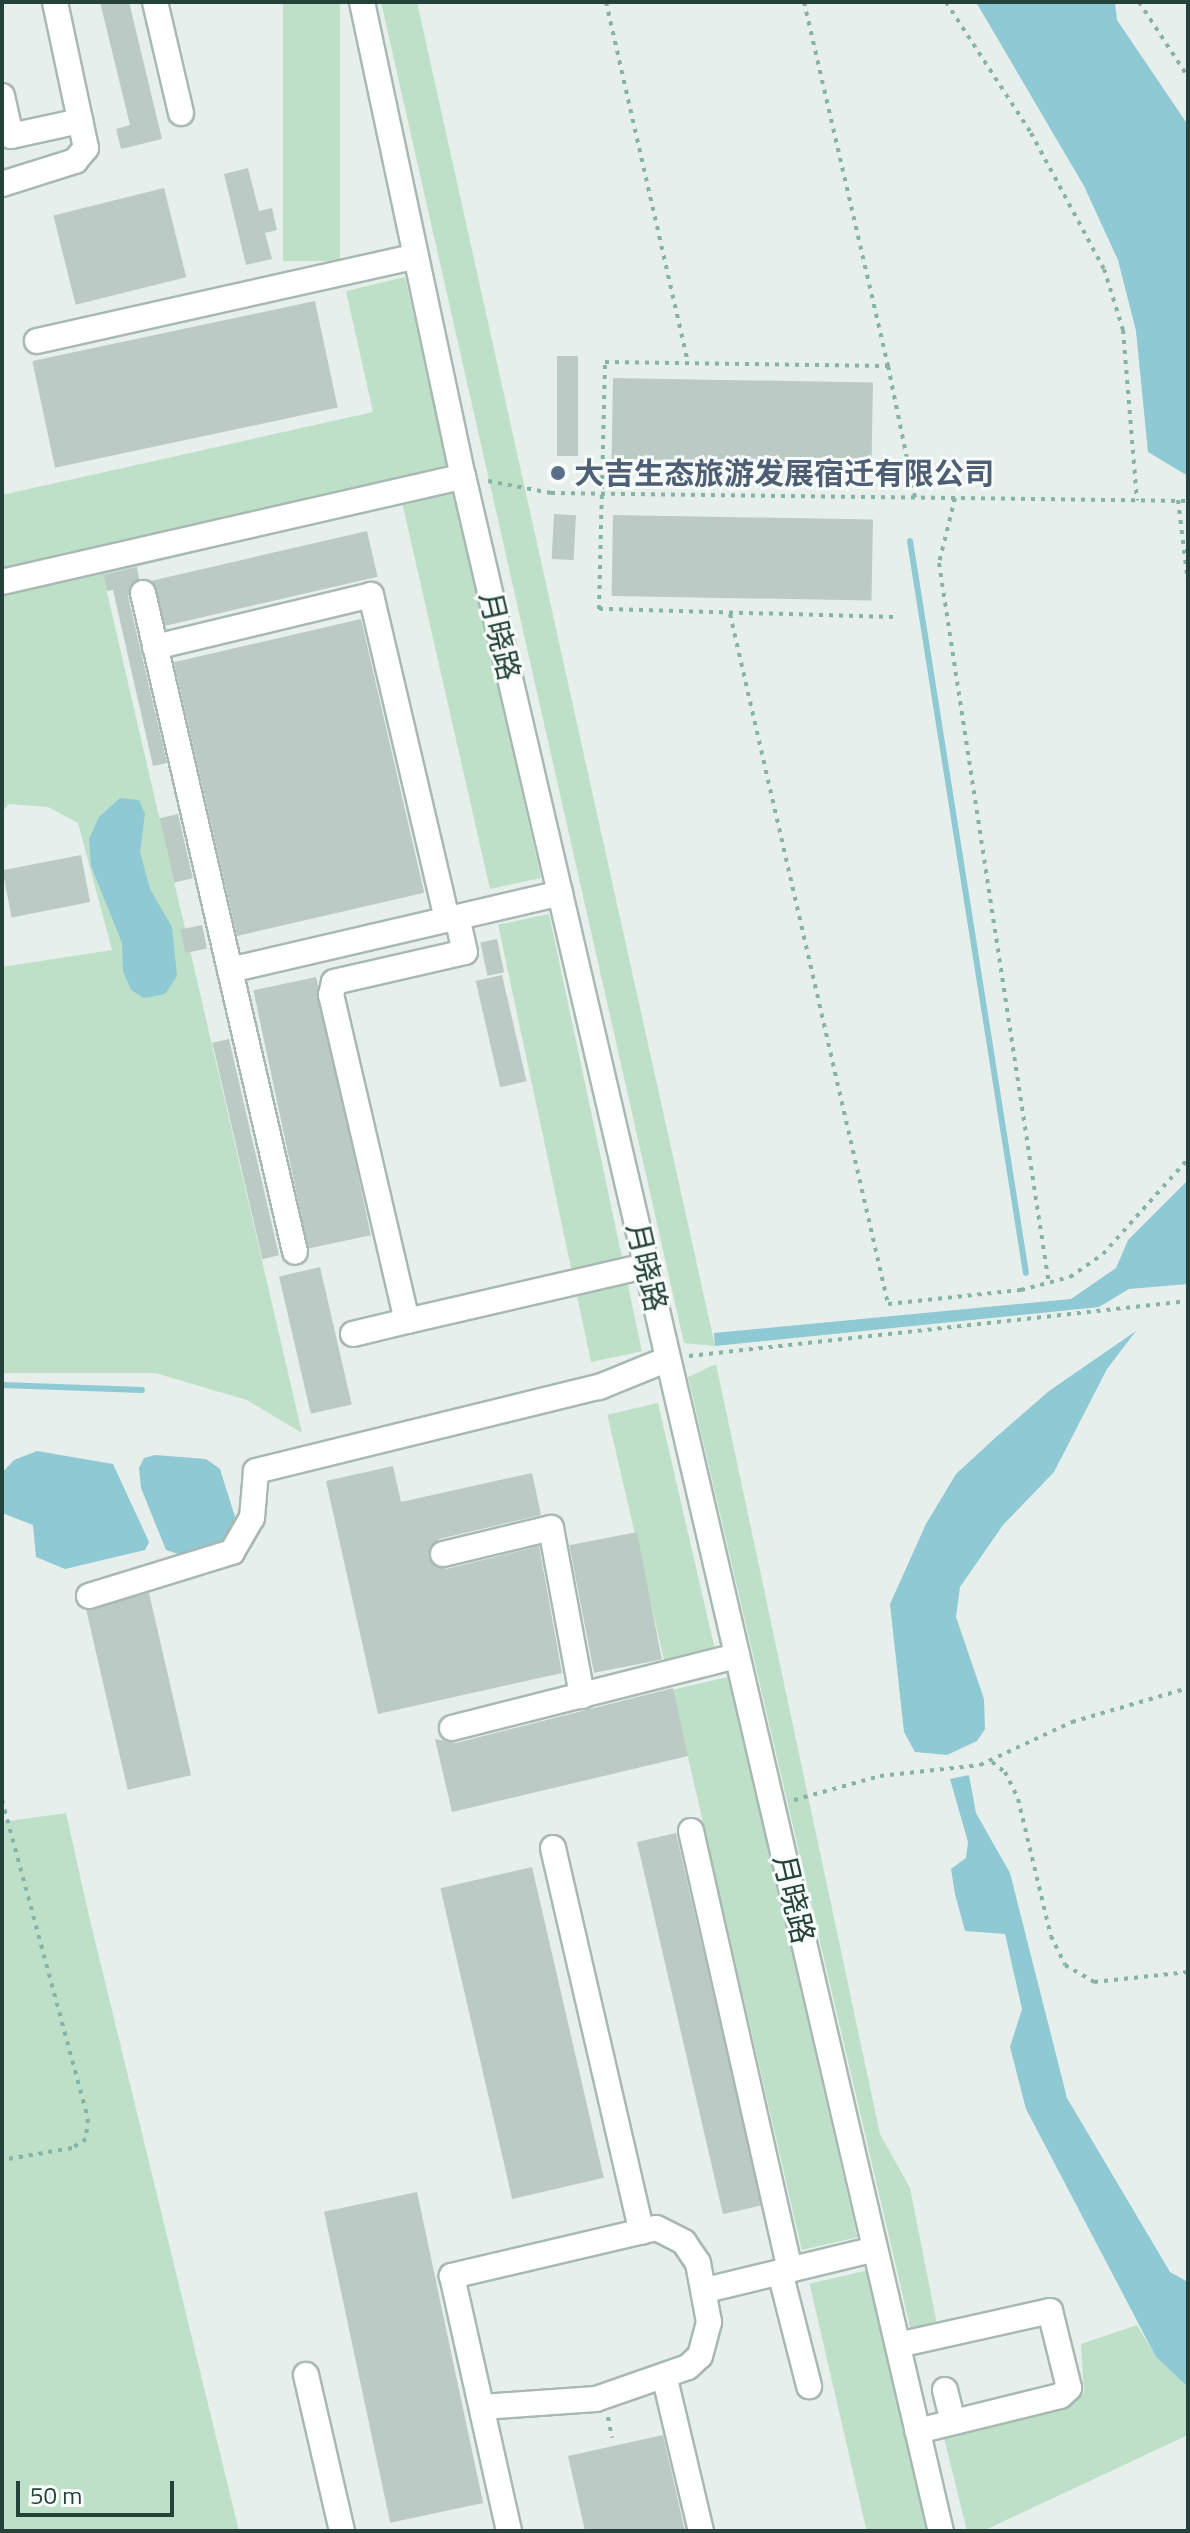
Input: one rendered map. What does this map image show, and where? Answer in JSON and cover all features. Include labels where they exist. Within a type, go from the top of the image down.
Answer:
[{"type":"street","points":[[2,184],[83,155],[80,121],[55,2]]},
{"type":"street","points":[[155,2],[181,113]]},
{"type":"street","name":"月晓路","points":[[362,2],[463,476],[941,2531]]},
{"type":"street","points":[[2,96],[11,136],[80,121]]},
{"type":"street","points":[[37,341],[416,256]]},
{"type":"street","points":[[2,582],[463,476]]},
{"type":"street","points":[[143,593],[295,1252]]},
{"type":"street","points":[[155,647],[371,595],[452,918],[465,952],[334,982],[331,995],[407,1321]]},
{"type":"street","points":[[230,970],[560,893]]},
{"type":"street","points":[[353,1334],[646,1266]]},
{"type":"street","points":[[89,1596],[232,1552],[252,1518],[256,1471],[599,1387],[668,1359]]},
{"type":"street","points":[[443,1554],[551,1528],[582,1696]]},
{"type":"street","points":[[452,1728],[737,1656]]},
{"type":"street","points":[[691,1831],[809,2386]]},
{"type":"street","points":[[553,1848],[642,2232]]},
{"type":"street","points":[[482,2407],[596,2399],[665,2379],[700,2356],[709,2322],[706,2290],[684,2242],[671,2231],[642,2232],[452,2276],[509,2531]]},
{"type":"street","points":[[706,2290],[875,2249]]},
{"type":"street","points":[[898,2345],[1050,2311],[1066,2393],[917,2431]]},
{"type":"street","points":[[306,2375],[342,2531]]},
{"type":"street","points":[[665,2379],[701,2531]]},
{"type":"street","points":[[945,2390],[953,2422]]},
{"type":"path","points":[[606,2],[688,363]]},
{"type":"path","points":[[804,2],[888,366],[915,498]]},
{"type":"path","points":[[946,2],[1031,133],[1104,269],[1125,345],[1137,500]]},
{"type":"path","points":[[1139,2],[1188,77]]},
{"type":"path","points":[[888,366],[605,362],[599,609],[893,617]]},
{"type":"path","points":[[463,476],[551,493],[1188,501]]},
{"type":"path","points":[[955,498],[939,563],[1049,1284]]},
{"type":"path","points":[[1178,500],[1188,583]]},
{"type":"path","points":[[730,614],[888,1304],[1049,1284],[1103,1254],[1188,1159]]},
{"type":"path","points":[[668,1359],[1188,1301]]},
{"type":"path","points":[[772,1806],[880,1776],[990,1762],[1072,1722],[1188,1688]]},
{"type":"path","points":[[990,1762],[1005,1772],[1018,1799],[1051,1936],[1065,1965],[1094,1982],[1188,1972]]},
{"type":"path","points":[[2,1800],[88,2119],[86,2139],[72,2148],[2,2160]]},
{"type":"green space","points":[[283,2],[340,2],[340,261],[283,261]]},
{"type":"green space","points":[[381,2],[417,2],[715,1346],[684,1343]]},
{"type":"green space","points":[[405,277],[541,878],[490,889],[402,502],[103,575],[302,1433],[247,1400],[155,1373],[2,1373],[2,967],[112,950],[78,823],[48,807],[9,804],[2,812],[2,495],[373,412],[346,291]]},
{"type":"green space","points":[[549,914],[642,1351],[591,1362],[498,925]]},
{"type":"green space","points":[[716,1364],[880,2134],[910,2188],[938,2329],[912,2335],[688,1377]]},
{"type":"green space","points":[[658,1403],[715,1650],[664,1661],[607,1415]]},
{"type":"green space","points":[[728,1677],[857,2237],[802,2250],[672,1690]]},
{"type":"green space","points":[[66,1813],[239,2531],[2,2531],[2,1822]]},
{"type":"green space","points":[[869,2270],[929,2531],[867,2531],[810,2284]]},
{"type":"green space","points":[[1137,2325],[1156,2357],[1188,2387],[1188,2435],[983,2531],[967,2531],[943,2434],[1067,2406],[1084,2394],[1081,2344]]},
{"type":"water","points":[[976,2],[1115,2],[1117,20],[1188,125],[1188,476],[1148,452],[1136,331],[1118,260],[1084,186]]},
{"type":"water","points":[[120,798],[139,800],[145,814],[140,852],[150,889],[172,927],[177,976],[165,994],[144,998],[131,990],[123,971],[122,943],[91,866],[89,839],[99,817]]},
{"type":"water","points":[[1188,1180],[1188,1284],[1129,1289],[1099,1307],[715,1346],[714,1333],[1071,1299],[1116,1268],[1128,1240]]},
{"type":"water","points":[[1136,1331],[1107,1369],[1054,1472],[1003,1525],[960,1587],[956,1617],[984,1699],[985,1729],[977,1741],[947,1755],[915,1752],[904,1732],[890,1604],[926,1524],[956,1474],[995,1438],[1049,1391]]},
{"type":"water","points":[[37,1451],[113,1464],[149,1542],[145,1550],[65,1569],[36,1557],[33,1525],[2,1513],[2,1473],[14,1460]]},
{"type":"water","points":[[155,1455],[206,1459],[220,1469],[236,1520],[219,1547],[181,1555],[166,1550],[141,1488],[139,1468],[144,1458]]},
{"type":"water","points":[[969,1775],[976,1813],[1010,1873],[1067,2098],[1170,2272],[1188,2282],[1188,2387],[1156,2357],[1026,2109],[1010,2047],[1022,2009],[1005,1934],[965,1931],[955,1894],[951,1869],[966,1858],[968,1842],[950,1779]]},
{"type":"building","points":[[100,2],[129,2],[162,139],[121,149],[116,129],[130,125]]},
{"type":"building","points":[[248,168],[259,211],[272,208],[277,230],[265,233],[272,259],[246,265],[224,174]]},
{"type":"building","points":[[164,188],[186,277],[76,305],[53,216]]},
{"type":"building","points":[[315,301],[338,408],[55,468],[32,361]]},
{"type":"building","points":[[557,356],[578,356],[578,456],[557,456]]},
{"type":"building","points":[[613,378],[873,383],[872,464],[612,459]]},
{"type":"building","points":[[554,514],[576,515],[574,560],[552,559]]},
{"type":"building","points":[[613,515],[873,520],[872,601],[612,596]]},
{"type":"building","points":[[367,531],[378,577],[162,627],[152,581]]},
{"type":"building","points":[[137,567],[139,579],[128,596],[167,763],[153,766],[113,590],[107,591],[103,575]]},
{"type":"building","points":[[361,619],[424,893],[237,936],[174,662]]},
{"type":"building","points":[[178,814],[193,878],[174,883],[159,818]]},
{"type":"building","points":[[81,855],[90,902],[12,917],[2,870]]},
{"type":"building","points":[[202,925],[207,948],[185,953],[180,930]]},
{"type":"building","points":[[497,939],[504,972],[487,976],[480,943]]},
{"type":"building","points":[[502,975],[527,1081],[500,1087],[476,981]]},
{"type":"building","points":[[316,977],[371,1235],[308,1249],[253,990]]},
{"type":"building","points":[[229,1039],[279,1255],[262,1259],[212,1043]]},
{"type":"building","points":[[320,1267],[352,1404],[311,1414],[279,1276]]},
{"type":"building","points":[[393,1466],[401,1502],[532,1473],[541,1515],[439,1539],[428,1557],[446,1569],[539,1546],[562,1673],[378,1714],[326,1481]]},
{"type":"building","points":[[637,1532],[662,1660],[594,1673],[569,1545]]},
{"type":"building","points":[[149,1593],[191,1775],[128,1790],[86,1608]]},
{"type":"building","points":[[673,1688],[688,1756],[452,1812],[435,1739],[456,1743]]},
{"type":"building","points":[[676,1833],[762,2205],[723,2214],[637,1842]]},
{"type":"building","points":[[532,1867],[604,2178],[512,2199],[440,1888]]},
{"type":"building","points":[[417,2192],[483,2503],[390,2523],[324,2212]]},
{"type":"building","points":[[663,2435],[685,2531],[585,2531],[568,2456]]},
{"type":"waterway","points":[[910,541],[1026,1273]]},
{"type":"waterway","points":[[2,1385],[142,1390]]},
{"type":"place","name":"大吉生态旅游发展宿迁有限公司","points":[[558,473]]}]
